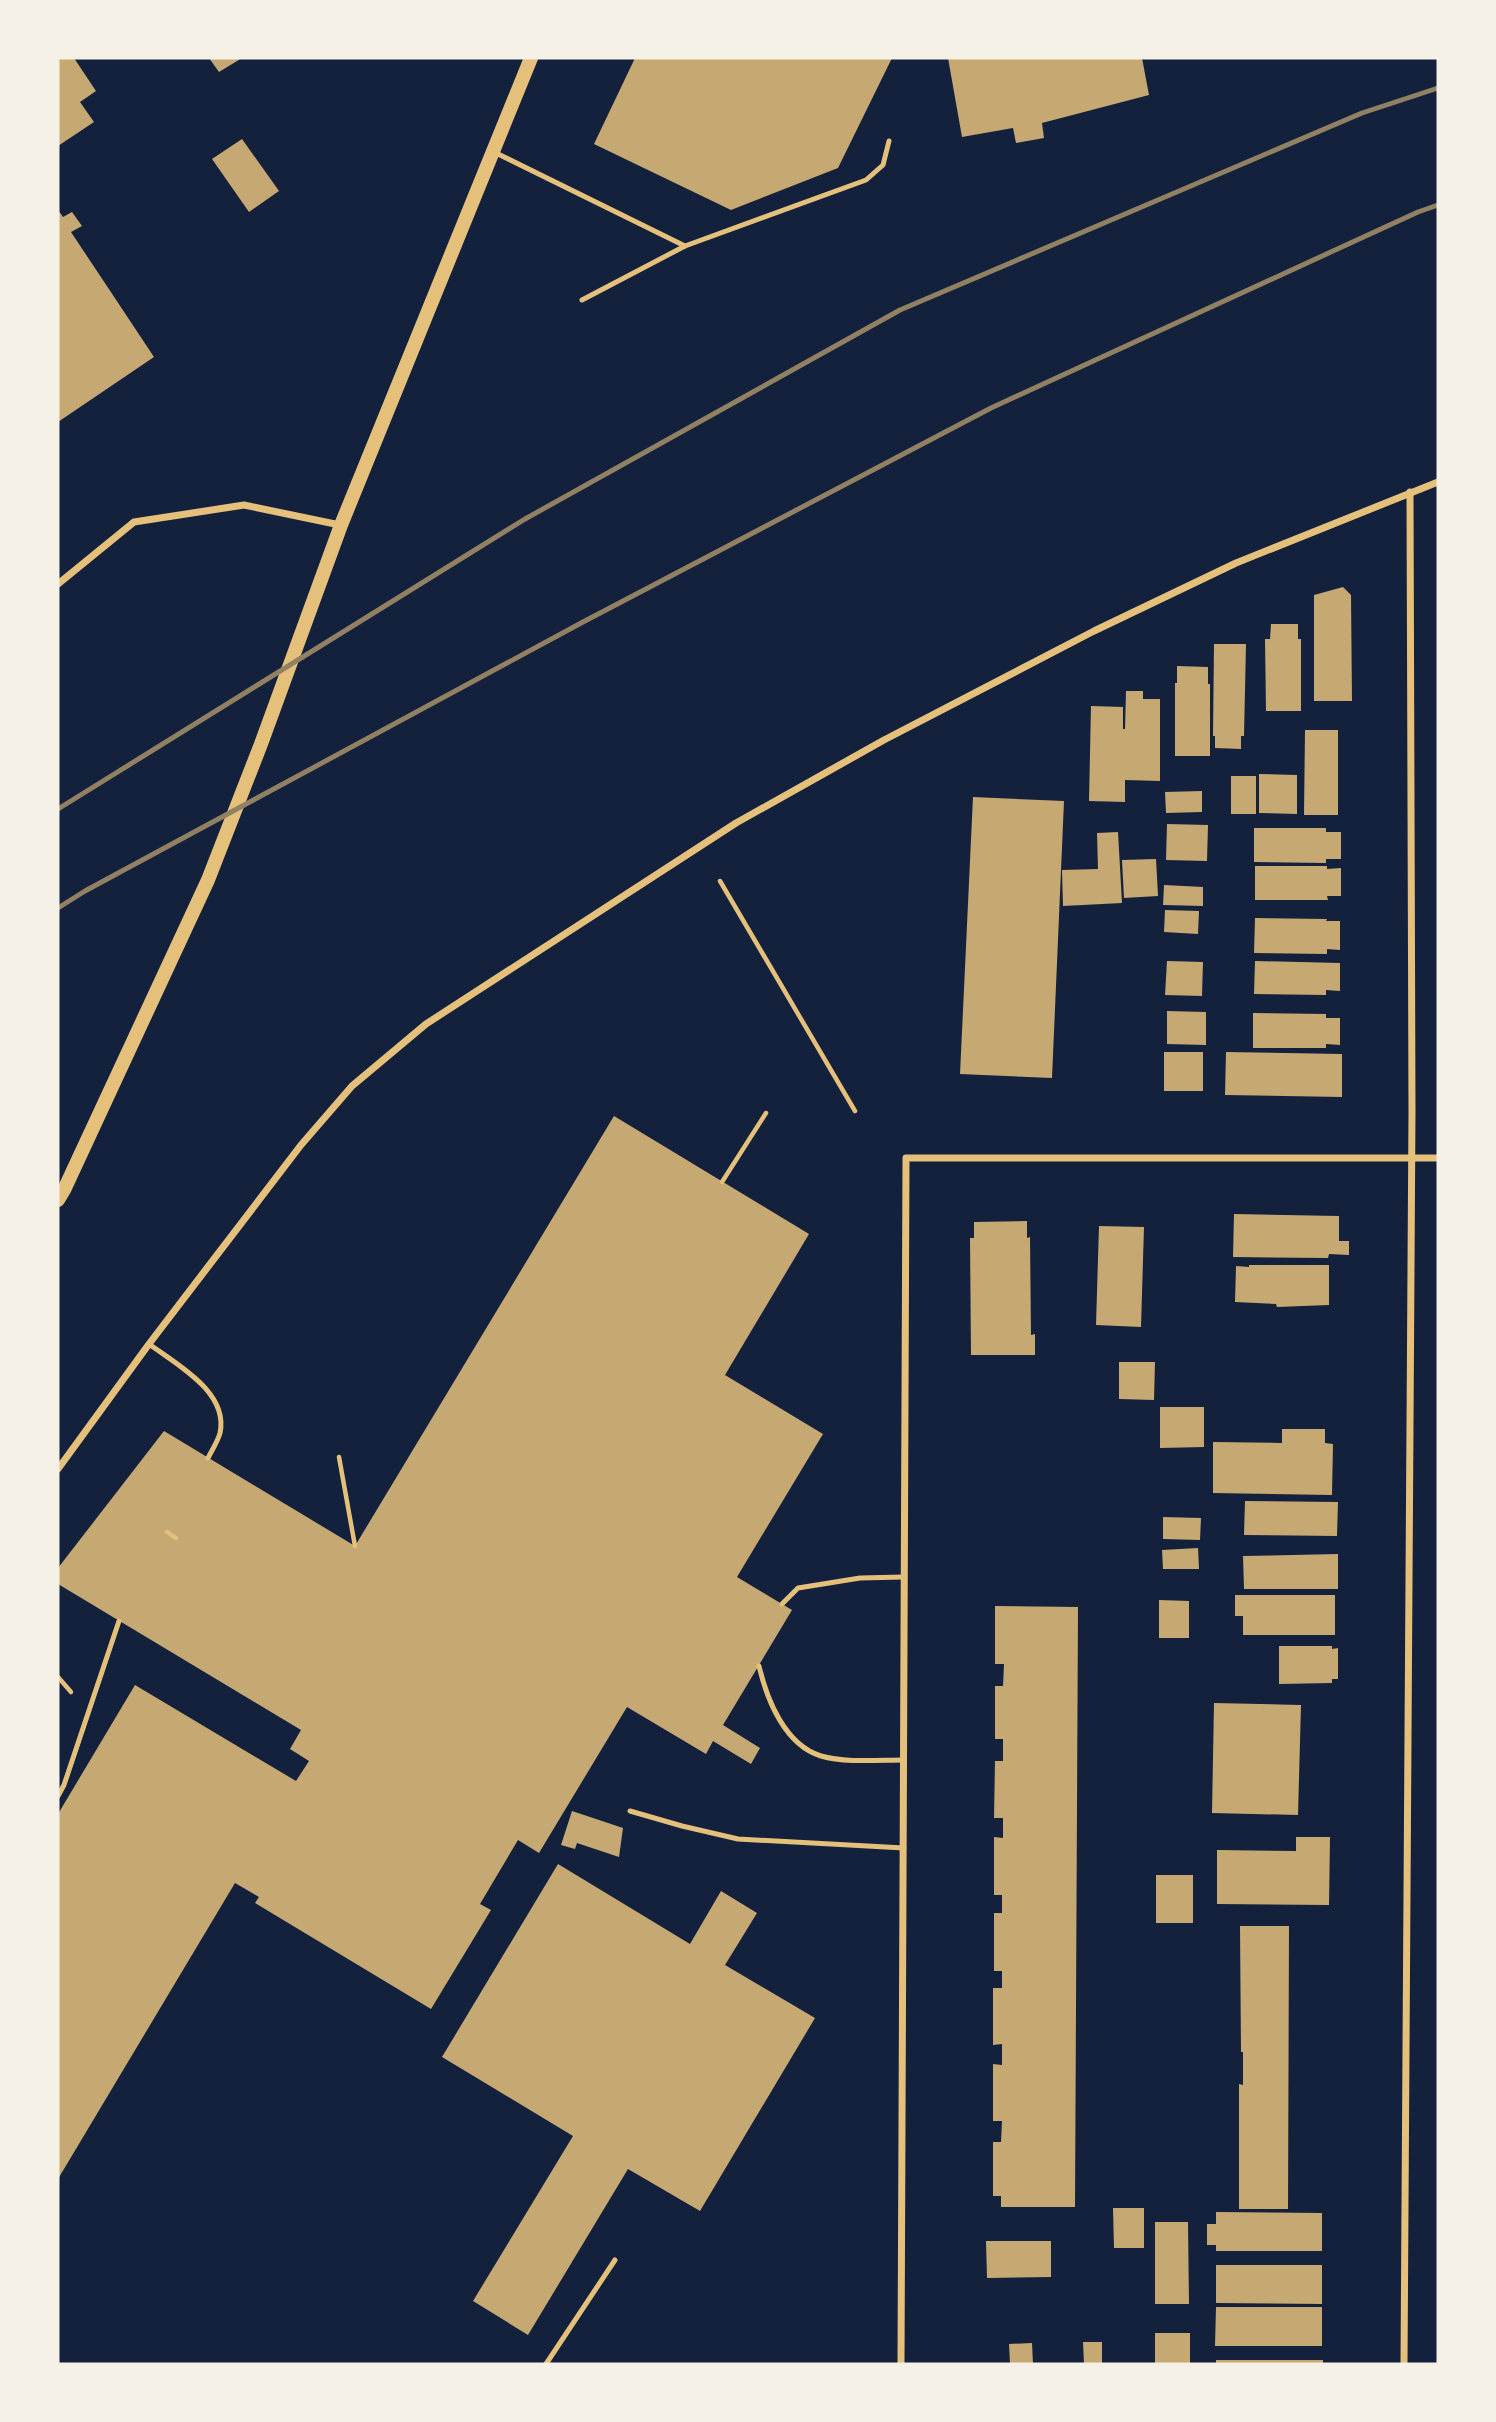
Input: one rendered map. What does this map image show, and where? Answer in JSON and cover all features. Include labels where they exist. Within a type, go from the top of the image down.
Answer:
[{"type":"main road","points":[[58,1200],[208,880],[341,525],[531,58]]},
{"type":"street","points":[[58,1469],[301,1144],[352,1086],[426,1024],[736,823],[884,740],[1094,631],[1236,563],[1438,482]]},
{"type":"street","points":[[1405,2364],[1411,1158],[1410,492]]},
{"type":"street","points":[[58,584],[134,522],[244,505],[341,525]]},
{"type":"street","points":[[901,2364],[906,1158],[1438,1158]]},
{"type":"lane","points":[[582,300],[685,246],[866,180],[883,165],[889,141]]},
{"type":"lane","points":[[493,151],[685,246]]},
{"type":"lane","points":[[149,1344],[202,1383],[218,1408],[220,1432],[208,1458]]},
{"type":"lane","points":[[782,1604],[798,1588],[860,1578],[903,1577]]},
{"type":"lane","points":[[58,1796],[119,1621]]},
{"type":"lane","points":[[759,1666],[765,1693],[792,1739],[821,1756],[903,1760]]},
{"type":"lane","points":[[630,1811],[738,1839],[904,1848]]},
{"type":"lane","points":[[546,2364],[615,2260]]},
{"type":"path","points":[[720,881],[855,1111]]},
{"type":"path","points":[[722,1182],[766,1113]]},
{"type":"path","points":[[339,1457],[355,1546]]},
{"type":"path","points":[[167,1532],[176,1538]]},
{"type":"building","points":[[58,58],[74,58],[96,91],[80,102],[94,122],[58,146]]},
{"type":"building","points":[[209,58],[242,58],[219,72]]},
{"type":"building","points":[[635,58],[892,58],[838,168],[731,210],[594,144]]},
{"type":"building","points":[[948,58],[1142,58],[1149,95],[1042,123],[1044,138],[1016,143],[1013,128],[962,137]]},
{"type":"building","points":[[242,139],[279,191],[249,212],[212,159]]},
{"type":"building","points":[[58,210],[63,217],[72,212],[82,226],[71,232],[154,357],[58,422]]},
{"type":"building","points":[[1343,587],[1351,595],[1352,701],[1314,701],[1314,595]]},
{"type":"building","points":[[1271,624],[1298,624],[1298,639],[1301,639],[1301,711],[1266,711],[1265,639],[1270,639]]},
{"type":"building","points":[[1214,644],[1246,644],[1244,736],[1241,736],[1241,749],[1215,748]]},
{"type":"building","points":[[1177,666],[1208,667],[1210,756],[1175,756]]},
{"type":"building","points":[[1126,691],[1143,691],[1143,699],[1160,699],[1160,781],[1125,780],[1125,802],[1089,801],[1091,706],[1123,707],[1125,729]]},
{"type":"building","points":[[1305,730],[1338,730],[1338,815],[1304,815]]},
{"type":"building","points":[[1259,774],[1297,775],[1297,814],[1259,813]]},
{"type":"building","points":[[1231,776],[1256,776],[1256,814],[1231,814]]},
{"type":"building","points":[[1202,791],[1202,812],[1166,813],[1165,792]]},
{"type":"building","points":[[973,797],[1064,801],[1052,1078],[960,1074]]},
{"type":"building","points":[[1167,824],[1208,825],[1207,861],[1166,860]]},
{"type":"building","points":[[1254,828],[1326,828],[1326,832],[1341,832],[1341,859],[1326,859],[1326,863],[1254,862]]},
{"type":"building","points":[[1118,832],[1122,903],[1063,906],[1062,870],[1098,869],[1097,833]]},
{"type":"building","points":[[1156,859],[1158,896],[1124,898],[1122,860]]},
{"type":"building","points":[[1255,866],[1341,868],[1341,896],[1327,896],[1328,900],[1255,900]]},
{"type":"building","points":[[1164,885],[1203,887],[1203,906],[1163,905]]},
{"type":"building","points":[[1165,910],[1199,911],[1198,934],[1164,932]]},
{"type":"building","points":[[1255,918],[1340,921],[1340,950],[1327,949],[1327,954],[1254,953]]},
{"type":"building","points":[[1167,961],[1203,962],[1202,996],[1165,995]]},
{"type":"building","points":[[1255,961],[1340,963],[1340,991],[1326,990],[1326,995],[1254,994]]},
{"type":"building","points":[[1167,1011],[1206,1012],[1206,1045],[1167,1044]]},
{"type":"building","points":[[1253,1013],[1326,1014],[1326,1018],[1340,1018],[1340,1045],[1326,1044],[1326,1048],[1253,1048]]},
{"type":"building","points":[[1164,1052],[1203,1052],[1203,1091],[1164,1091]]},
{"type":"building","points":[[1226,1052],[1342,1054],[1342,1097],[1225,1095]]},
{"type":"building","points":[[614,1116],[809,1234],[725,1375],[823,1434],[737,1577],[792,1610],[723,1725],[760,1748],[751,1764],[713,1741],[706,1754],[627,1707],[539,1853],[518,1840],[480,1904],[491,1910],[431,2009],[255,1903],[259,1897],[235,1883],[58,2179],[58,1814],[135,1685],[296,1781],[309,1761],[290,1749],[301,1730],[58,1584],[58,1568],[164,1431],[355,1546]]},
{"type":"building","points":[[1234,1214],[1339,1216],[1339,1241],[1349,1241],[1349,1255],[1329,1254],[1328,1258],[1233,1257]]},
{"type":"building","points":[[1027,1221],[1027,1238],[1030,1237],[1031,1335],[1035,1334],[1035,1355],[971,1355],[970,1238],[974,1238],[974,1222]]},
{"type":"building","points":[[1099,1226],[1144,1227],[1141,1327],[1096,1325]]},
{"type":"building","points":[[1329,1265],[1329,1305],[1277,1307],[1276,1304],[1235,1302],[1236,1266]]},
{"type":"building","points":[[1119,1362],[1155,1362],[1154,1400],[1119,1399]]},
{"type":"building","points":[[1160,1407],[1204,1407],[1204,1447],[1160,1448]]},
{"type":"building","points":[[1282,1429],[1325,1429],[1325,1443],[1333,1444],[1332,1495],[1213,1493],[1213,1442],[1282,1443]]},
{"type":"building","points":[[1245,1501],[1338,1502],[1337,1536],[1244,1535]]},
{"type":"building","points":[[1163,1517],[1201,1518],[1200,1540],[1163,1539]]},
{"type":"building","points":[[1198,1548],[1199,1569],[1163,1569],[1162,1550]]},
{"type":"building","points":[[1338,1554],[1338,1589],[1244,1589],[1243,1556]]},
{"type":"building","points":[[1235,1595],[1335,1595],[1335,1635],[1243,1635],[1243,1616],[1235,1616]]},
{"type":"building","points":[[1159,1600],[1189,1601],[1189,1638],[1159,1638]]},
{"type":"building","points":[[995,1606],[1078,1607],[1075,2207],[1001,2207],[1001,2196],[993,2196],[993,2142],[1001,2142],[1002,2121],[993,2121],[993,2064],[1002,2065],[1002,2044],[993,2045],[993,1988],[1002,1988],[1002,1971],[994,1971],[994,1913],[1002,1913],[1002,1895],[994,1895],[994,1837],[1003,1838],[1003,1818],[994,1818],[995,1761],[1003,1761],[1003,1739],[995,1739],[995,1686],[1003,1686],[1004,1664],[995,1664]]},
{"type":"building","points":[[1279,1646],[1338,1648],[1338,1679],[1332,1679],[1332,1683],[1279,1684]]},
{"type":"building","points":[[1214,1703],[1301,1705],[1298,1815],[1212,1813]]},
{"type":"building","points":[[572,1811],[623,1828],[619,1857],[577,1843],[575,1849],[561,1845]]},
{"type":"building","points":[[1296,1837],[1330,1837],[1329,1905],[1217,1904],[1217,1850],[1296,1851]]},
{"type":"building","points":[[558,1864],[690,1944],[721,1891],[757,1913],[725,1965],[815,2018],[700,2211],[628,2169],[528,2335],[473,2301],[573,2136],[442,2057]]},
{"type":"building","points":[[1156,1875],[1193,1875],[1193,1923],[1156,1923]]},
{"type":"building","points":[[1240,1926],[1289,1926],[1288,2209],[1239,2209],[1239,2084],[1243,2085]]},
{"type":"building","points":[[1113,2208],[1144,2208],[1144,2248],[1114,2248]]},
{"type":"building","points":[[1216,2212],[1322,2213],[1322,2251],[1216,2251],[1216,2245],[1207,2245],[1207,2224],[1216,2224]]},
{"type":"building","points":[[1155,2222],[1188,2222],[1189,2304],[1155,2304]]},
{"type":"building","points":[[986,2241],[1051,2241],[1051,2277],[987,2278]]},
{"type":"building","points":[[1216,2265],[1322,2265],[1322,2304],[1216,2303]]},
{"type":"building","points":[[1216,2307],[1322,2307],[1322,2346],[1215,2346]]},
{"type":"building","points":[[1155,2333],[1190,2333],[1190,2364],[1155,2364]]},
{"type":"building","points":[[1083,2342],[1102,2342],[1102,2364],[1084,2364]]},
{"type":"building","points":[[1032,2343],[1033,2364],[1010,2364],[1009,2344]]},
{"type":"building","points":[[1216,2360],[1323,2360],[1323,2364],[1216,2364]]},
{"type":"railway","points":[[58,809],[525,519],[900,310],[1362,113],[1438,88]]},
{"type":"railway","points":[[58,908],[583,622],[991,408],[1438,205]]}]
